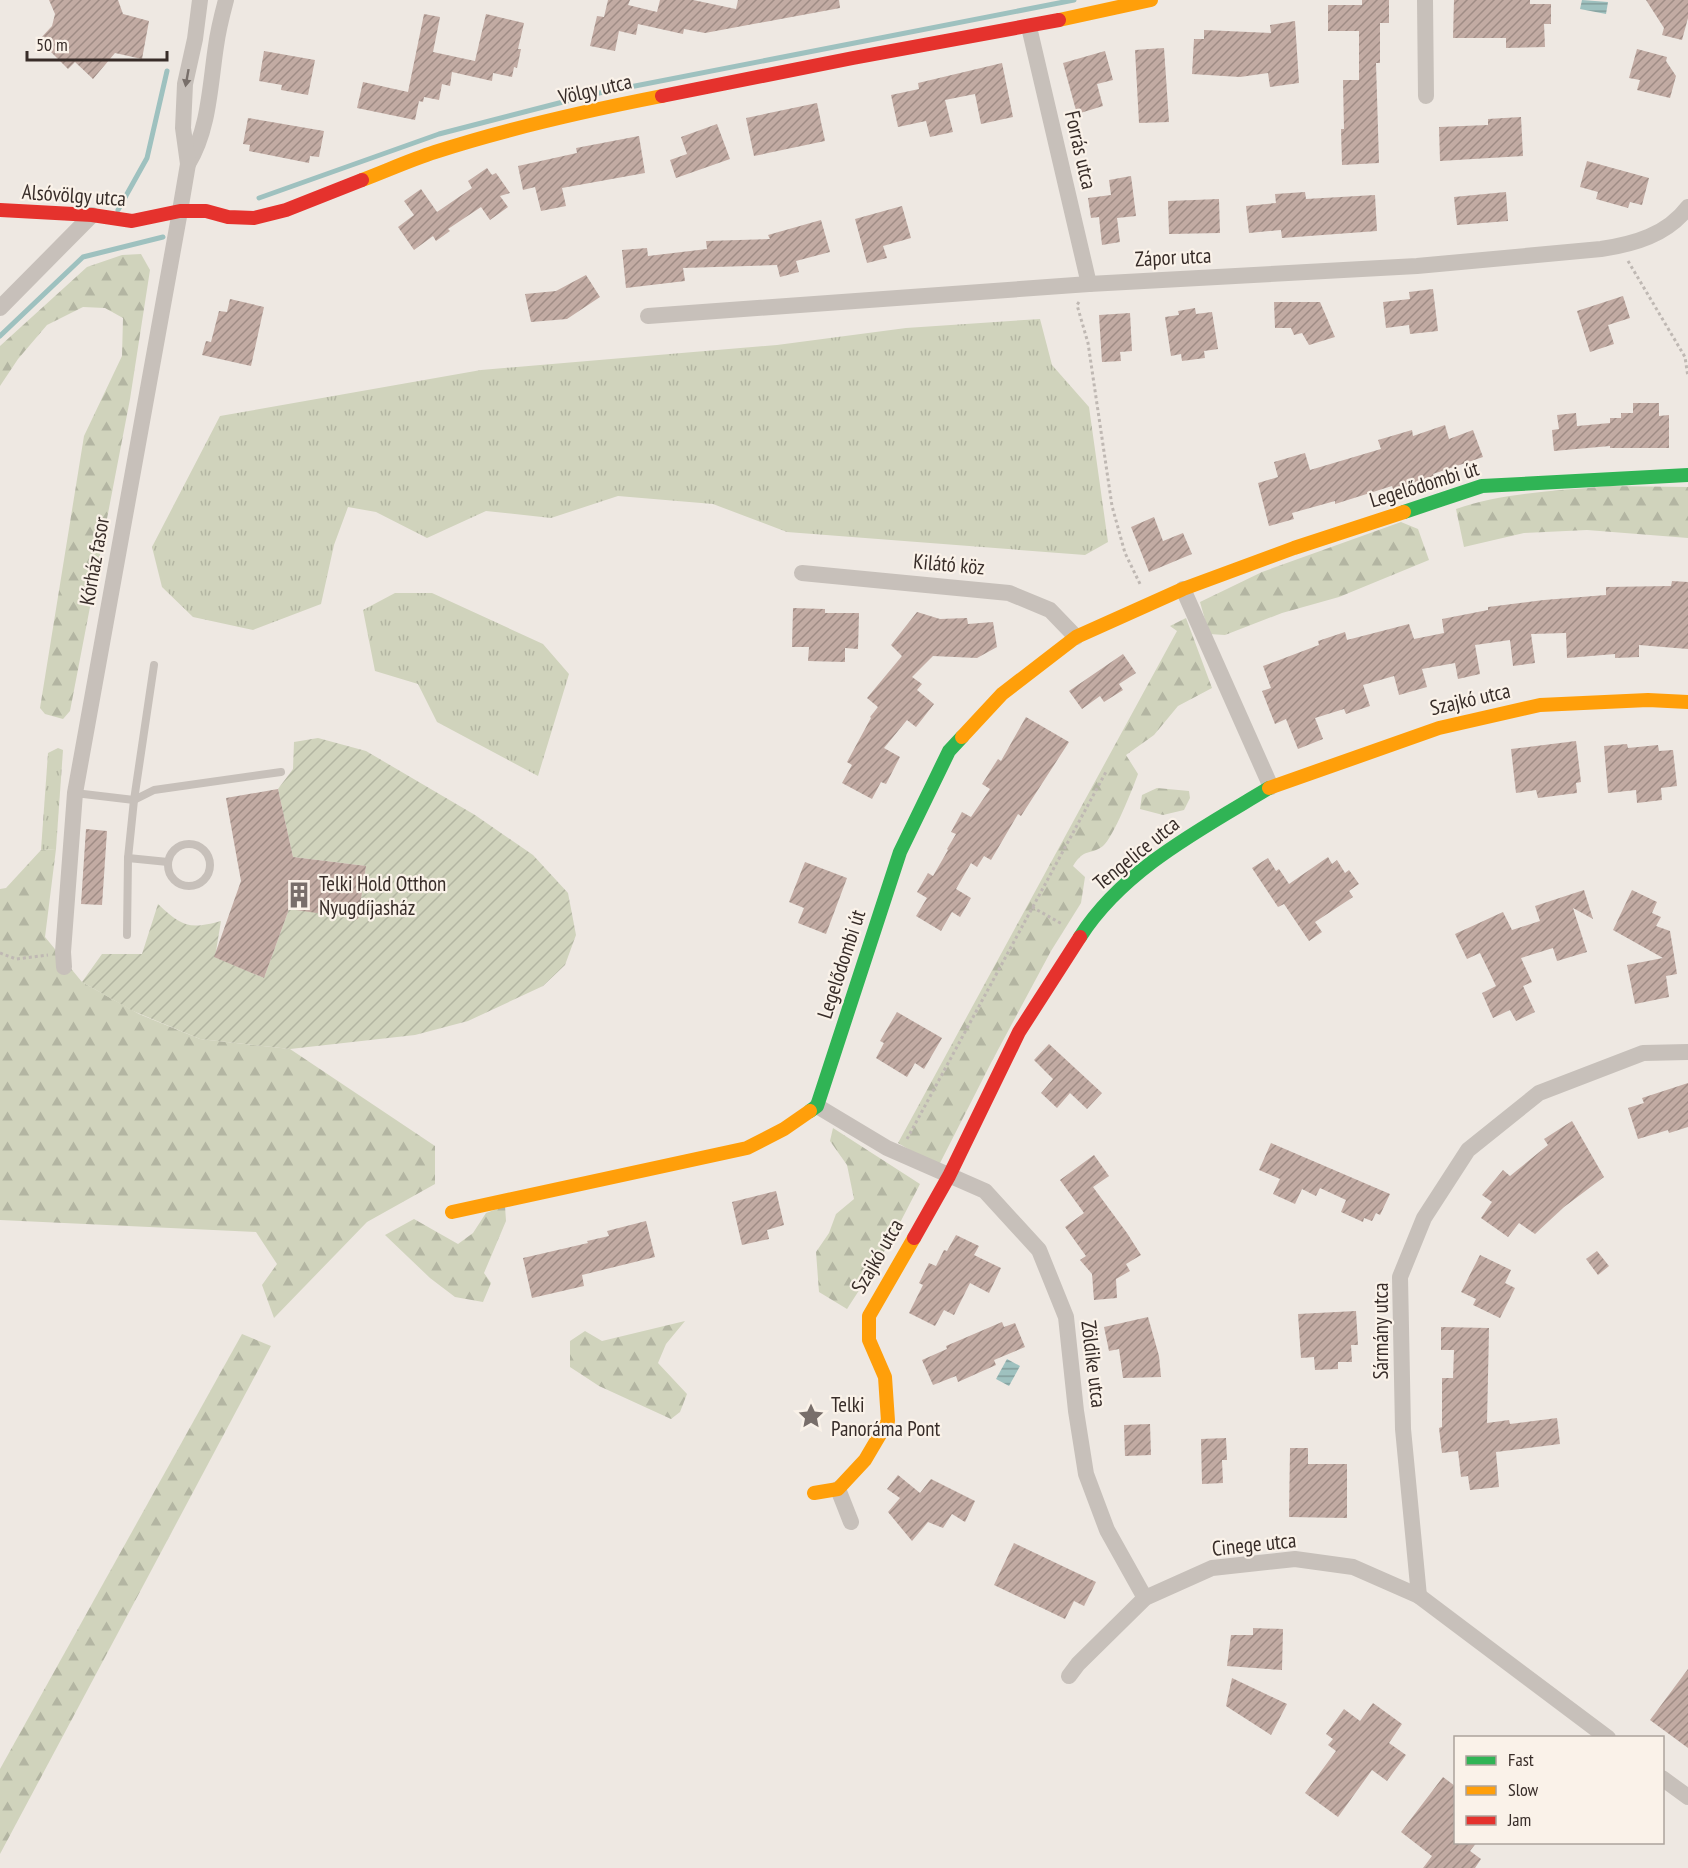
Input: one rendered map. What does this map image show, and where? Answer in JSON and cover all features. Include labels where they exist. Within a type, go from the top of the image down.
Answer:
[{"type":"street","name":"Kórház fasor","points":[[64,960],[75,793],[188,164],[183,129],[185,84],[195,39],[200,0]]},
{"type":"street","name":"Kórház fasor","points":[[188,164],[196,151],[209,102],[216,43],[226,0]]},
{"type":"street","name":"Völgy utca","points":[[180,211],[206,211],[228,217],[254,218],[286,210],[433,153],[492,135],[596,109],[853,58],[1029,27],[1127,2],[1151,0]]},
{"type":"street","points":[[1425,0],[1426,96]]},
{"type":"street","name":"Forrás utca","points":[[1029,27],[1089,284]]},
{"type":"street","points":[[195,39],[216,43]]},
{"type":"street","name":"Zápor utca","points":[[648,316],[1089,284],[1417,266],[1620,247],[1661,232],[1680,219],[1688,207]]},
{"type":"street","name":"Alsóvölgy utca","points":[[0,210],[132,221],[180,211]]},
{"type":"street","points":[[0,308],[92,216]]},
{"type":"street","name":"Legelődombi út","points":[[818,1106],[900,852],[949,751],[1002,694],[1077,637],[1183,589],[1294,548],[1482,486],[1688,475]]},
{"type":"street","name":"Kilátó köz","points":[[801,573],[1009,593],[1050,609],[1077,637]]},
{"type":"street","points":[[1183,589],[1271,788]]},
{"type":"street","name":"Szajkó utca","points":[[1271,788],[1438,728],[1540,705],[1648,700],[1688,702]]},
{"type":"street","name":"Tengelice utca","points":[[949,1176],[1019,1032],[1086,927],[1122,887],[1182,840],[1271,788]]},
{"type":"street","name":"Sármány utca","points":[[1419,1596],[1403,1429],[1400,1277],[1424,1218],[1468,1150],[1539,1093],[1643,1053],[1688,1052]]},
{"type":"street","points":[[452,1212],[747,1148],[784,1129],[818,1106]]},
{"type":"street","name":"Zöldike utca","points":[[818,1106],[899,1154],[985,1191],[1039,1250],[1066,1317],[1086,1474],[1107,1530],[1145,1598]]},
{"type":"street","name":"Szajkó utca","points":[[838,1489],[865,1460],[888,1421],[885,1377],[869,1340],[869,1316],[949,1176]]},
{"type":"street","points":[[814,1493],[838,1489],[850,1522]]},
{"type":"street","name":"Cinege utca","points":[[1069,1676],[1078,1664],[1145,1598],[1212,1568],[1295,1558],[1353,1567],[1419,1596],[1607,1736]]},
{"type":"street","points":[[1664,1779],[1688,1797]]},
{"type":"lane","points":[[127,935],[128,858],[154,665]]},
{"type":"lane","points":[[75,793],[134,800],[154,790],[281,772]]},
{"type":"lane","points":[[194,844],[206,852],[211,864],[210,871],[202,883],[195,886],[181,885],[170,876],[168,861],[180,846],[194,844]]},
{"type":"lane","points":[[128,858],[168,861]]},
{"type":"path","points":[[1620,247],[1684,357],[1688,377]]},
{"type":"path","points":[[1089,284],[1077,306],[1088,342],[1110,496],[1125,553],[1149,604]]},
{"type":"path","points":[[899,1154],[1107,770]]},
{"type":"path","points":[[1032,907],[1081,934]]},
{"type":"path","points":[[0,953],[16,959],[64,960]]},
{"type":"green space","points":[[141,254],[150,270],[130,399],[70,711],[63,719],[45,714],[40,708],[84,436],[122,356],[123,318],[105,308],[83,307],[47,325],[18,359],[0,386],[0,346],[87,267],[122,255]]},
{"type":"green space","points":[[1040,319],[1052,365],[1089,407],[1108,542],[1085,555],[787,532],[713,504],[618,496],[551,518],[486,511],[427,538],[376,512],[348,507],[334,545],[321,604],[253,630],[193,617],[162,587],[152,547],[220,416],[481,370],[777,345],[906,328]]},
{"type":"green space","points":[[1609,486],[1688,487],[1688,538],[1587,530],[1524,533],[1464,547],[1456,509],[1512,496]]},
{"type":"green space","points":[[1401,522],[1418,529],[1429,560],[1339,597],[1282,613],[1225,635],[1209,634],[1200,602],[1262,572]]},
{"type":"green space","points":[[395,593],[432,593],[543,644],[569,674],[538,776],[437,722],[418,684],[375,671],[363,610]]},
{"type":"green space","points":[[1186,618],[1212,688],[1178,706],[1154,735],[1126,755],[1138,774],[1117,823],[1103,846],[1081,856],[1073,866],[1085,877],[1081,903],[1051,951],[938,1167],[898,1143],[1177,631],[1170,626]]},
{"type":"green space","points":[[318,738],[366,751],[475,815],[533,855],[568,893],[576,935],[565,965],[543,986],[468,1021],[415,1035],[290,1049],[200,1039],[133,1011],[82,982],[102,954],[142,954],[158,904],[173,917],[186,924],[201,925],[221,921],[215,957],[264,978],[289,909],[358,917],[366,866],[293,857],[278,789],[293,769],[294,742]]},
{"type":"green space","points":[[58,748],[63,750],[56,849],[41,850],[48,753]]},
{"type":"green space","points":[[1157,788],[1189,791],[1190,798],[1184,810],[1163,815],[1140,809],[1142,795]]},
{"type":"green space","points":[[56,849],[45,937],[82,982],[139,1014],[200,1039],[290,1049],[435,1146],[435,1184],[367,1222],[274,1318],[262,1285],[277,1264],[256,1232],[0,1220],[0,889],[6,888],[41,850]]},
{"type":"green space","points":[[833,1128],[920,1184],[889,1244],[847,1309],[819,1292],[816,1252],[829,1233],[836,1214],[854,1199],[847,1165],[830,1141]]},
{"type":"green space","points":[[505,1206],[506,1221],[484,1273],[491,1283],[483,1302],[455,1297],[430,1278],[385,1235],[414,1219],[458,1244],[473,1233],[486,1213]]},
{"type":"green space","points":[[685,1321],[666,1344],[658,1363],[687,1394],[680,1412],[671,1419],[599,1386],[570,1367],[570,1341],[585,1331],[602,1341]]},
{"type":"green space","points":[[242,1334],[271,1346],[0,1854],[0,1769]]},
{"type":"water","points":[[1582,0],[1608,2],[1606,14],[1580,9]]},
{"type":"water","points":[[1007,1359],[1020,1366],[1009,1386],[996,1379]]},
{"type":"building","points":[[49,0],[118,0],[123,14],[149,21],[142,59],[115,53],[93,79],[75,62],[68,69],[39,40],[52,26],[55,14]]},
{"type":"building","points":[[608,0],[630,0],[628,5],[657,12],[660,0],[693,0],[736,9],[738,0],[839,0],[840,8],[705,33],[684,29],[683,34],[638,24],[636,35],[619,31],[615,51],[590,46],[597,16],[604,17]]},
{"type":"building","points":[[1362,0],[1389,0],[1389,23],[1380,23],[1380,63],[1376,63],[1379,163],[1342,165],[1343,80],[1359,80],[1359,31],[1328,31],[1328,5],[1362,5]]},
{"type":"building","points":[[1454,0],[1530,0],[1530,4],[1551,4],[1551,24],[1544,24],[1545,47],[1506,48],[1506,38],[1453,38]]},
{"type":"building","points":[[1646,0],[1688,0],[1688,18],[1682,40],[1662,35],[1664,28]]},
{"type":"building","points":[[424,14],[440,17],[433,52],[475,61],[486,14],[524,23],[518,49],[521,49],[517,68],[514,67],[512,77],[493,73],[492,81],[452,72],[450,86],[442,84],[439,100],[424,97],[423,102],[419,101],[415,120],[357,108],[363,82],[408,92]]},
{"type":"building","points":[[1295,21],[1299,83],[1270,87],[1268,73],[1240,77],[1192,74],[1194,39],[1204,39],[1204,30],[1271,33],[1270,25]]},
{"type":"building","points":[[1164,48],[1169,122],[1139,123],[1135,50]]},
{"type":"building","points":[[1637,49],[1667,57],[1666,61],[1676,76],[1670,98],[1637,90],[1640,80],[1629,78]]},
{"type":"building","points":[[264,51],[315,60],[308,95],[281,90],[282,85],[259,81]]},
{"type":"building","points":[[1105,51],[1113,80],[1097,84],[1103,106],[1077,114],[1063,63]]},
{"type":"building","points":[[1002,63],[1013,117],[981,124],[975,94],[945,100],[953,132],[930,137],[926,121],[898,127],[891,95],[919,89],[918,83]]},
{"type":"building","points":[[817,103],[825,141],[754,156],[746,118]]},
{"type":"building","points":[[1521,117],[1523,156],[1440,161],[1439,127],[1488,125],[1488,119]]},
{"type":"building","points":[[248,118],[324,131],[319,157],[310,156],[309,163],[249,151],[250,145],[243,144]]},
{"type":"building","points":[[717,124],[730,159],[676,178],[670,160],[687,154],[681,137]]},
{"type":"building","points":[[639,136],[645,173],[562,188],[566,206],[541,211],[535,187],[523,190],[518,166],[577,153],[576,148]]},
{"type":"building","points":[[1587,161],[1649,178],[1642,205],[1630,202],[1628,208],[1596,199],[1598,192],[1580,187]]},
{"type":"building","points":[[487,168],[492,175],[496,173],[510,193],[500,196],[508,207],[490,220],[481,207],[448,229],[450,231],[436,241],[433,236],[414,250],[398,227],[414,215],[404,201],[421,189],[437,212],[472,188],[468,181]]},
{"type":"building","points":[[1131,176],[1136,216],[1117,218],[1120,242],[1102,245],[1099,217],[1091,218],[1088,198],[1111,195],[1109,180]]},
{"type":"building","points":[[1305,192],[1306,199],[1375,195],[1377,231],[1282,238],[1281,230],[1249,233],[1246,206],[1276,203],[1275,194]]},
{"type":"building","points":[[1506,192],[1508,221],[1457,225],[1454,197]]},
{"type":"building","points":[[1219,199],[1220,233],[1169,234],[1168,201]]},
{"type":"building","points":[[902,206],[911,238],[883,246],[887,258],[867,263],[855,219]]},
{"type":"building","points":[[821,220],[830,252],[796,261],[799,272],[780,277],[777,265],[683,268],[685,281],[626,288],[622,250],[647,248],[648,256],[707,249],[706,241],[770,239],[768,235]]},
{"type":"building","points":[[586,275],[600,297],[567,319],[531,322],[525,294],[556,291]]},
{"type":"building","points":[[1433,289],[1438,331],[1410,334],[1409,325],[1386,328],[1383,302],[1410,299],[1409,292]]},
{"type":"building","points":[[1623,296],[1630,318],[1608,325],[1614,344],[1590,352],[1577,311]]},
{"type":"building","points":[[230,299],[264,307],[251,366],[202,355],[206,341],[211,342],[219,311],[227,312]]},
{"type":"building","points":[[1274,302],[1320,302],[1335,337],[1309,345],[1302,333],[1294,335],[1291,328],[1275,328]]},
{"type":"building","points":[[1195,308],[1196,314],[1212,312],[1218,349],[1204,351],[1205,358],[1182,361],[1181,354],[1171,356],[1165,317],[1179,315],[1178,311]]},
{"type":"building","points":[[1130,313],[1132,351],[1120,352],[1121,361],[1102,362],[1099,315]]},
{"type":"building","points":[[1633,403],[1659,403],[1659,416],[1669,415],[1669,448],[1610,448],[1610,446],[1554,451],[1552,430],[1559,429],[1557,415],[1576,413],[1577,426],[1610,423],[1610,418],[1621,418],[1621,413],[1633,413]]},
{"type":"building","points":[[1445,425],[1449,439],[1473,430],[1483,457],[1393,489],[1392,486],[1335,504],[1335,501],[1292,513],[1294,519],[1269,526],[1258,483],[1278,477],[1274,462],[1305,453],[1310,470],[1381,449],[1378,440],[1412,430],[1413,436]]},
{"type":"building","points":[[1154,517],[1163,541],[1183,533],[1192,554],[1149,572],[1131,527]]},
{"type":"building","points":[[1672,581],[1688,582],[1688,649],[1639,645],[1639,657],[1615,658],[1615,654],[1567,658],[1566,633],[1531,634],[1535,663],[1513,666],[1510,640],[1475,645],[1480,674],[1458,679],[1455,663],[1422,669],[1427,687],[1399,695],[1394,676],[1363,685],[1370,706],[1346,714],[1344,709],[1315,718],[1323,739],[1298,749],[1286,719],[1275,724],[1262,691],[1271,688],[1263,666],[1319,645],[1318,641],[1345,632],[1347,640],[1409,624],[1414,639],[1444,633],[1442,619],[1488,610],[1488,607],[1606,595],[1606,587],[1671,586]]},
{"type":"building","points":[[793,608],[825,609],[825,613],[859,613],[858,649],[845,648],[845,662],[808,661],[809,647],[792,647]]},
{"type":"building","points":[[917,612],[940,619],[967,618],[968,624],[993,622],[997,647],[977,658],[933,656],[912,677],[922,684],[917,690],[934,704],[916,727],[907,720],[884,748],[900,757],[886,784],[881,782],[872,799],[842,783],[852,765],[847,762],[870,717],[878,707],[867,698],[902,656],[891,645]]},
{"type":"building","points":[[1123,654],[1136,673],[1119,684],[1123,690],[1104,702],[1100,696],[1082,709],[1069,691]]},
{"type":"building","points":[[1026,717],[1069,742],[1021,816],[1018,814],[991,860],[984,856],[977,867],[971,863],[956,889],[971,898],[960,917],[952,912],[941,931],[916,916],[927,898],[917,892],[928,873],[933,876],[948,850],[956,834],[951,832],[962,812],[971,817],[990,789],[982,784],[998,759],[1001,761]]},
{"type":"building","points":[[1576,741],[1581,782],[1576,783],[1577,793],[1538,798],[1536,790],[1516,793],[1511,749]]},
{"type":"building","points":[[1627,744],[1628,748],[1658,745],[1659,751],[1673,750],[1677,786],[1661,788],[1662,800],[1637,803],[1636,790],[1608,793],[1604,746]]},
{"type":"building","name":"Telki Hold Otthon Nyugdíjasház","points":[[278,789],[293,857],[366,866],[358,919],[289,909],[264,978],[214,957],[241,881],[226,798]]},
{"type":"building","points":[[86,829],[107,831],[102,905],[81,904]]},
{"type":"building","points":[[1328,857],[1332,864],[1337,860],[1345,873],[1349,870],[1359,884],[1349,891],[1353,897],[1315,922],[1322,932],[1309,941],[1284,904],[1278,907],[1252,868],[1268,858],[1276,871],[1279,869],[1289,884]]},
{"type":"building","points":[[805,862],[847,878],[826,934],[798,923],[804,908],[789,902]]},
{"type":"building","points":[[1584,890],[1593,919],[1573,908],[1587,952],[1557,961],[1553,948],[1521,958],[1532,982],[1523,986],[1535,1012],[1516,1021],[1510,1010],[1493,1018],[1482,993],[1496,986],[1480,953],[1467,959],[1455,934],[1503,912],[1512,930],[1540,921],[1535,906]]},
{"type":"building","points":[[1632,890],[1657,902],[1652,913],[1661,917],[1656,926],[1670,931],[1677,974],[1666,976],[1669,997],[1635,1004],[1627,965],[1663,958],[1613,930]]},
{"type":"building","points":[[897,1012],[942,1038],[924,1069],[915,1063],[907,1077],[876,1058],[884,1043],[880,1041]]},
{"type":"building","points":[[1049,1044],[1102,1093],[1087,1109],[1070,1093],[1057,1108],[1041,1093],[1053,1079],[1034,1060]]},
{"type":"building","points":[[1688,1083],[1688,1127],[1638,1139],[1628,1108],[1644,1103],[1642,1098]]},
{"type":"building","points":[[1572,1121],[1604,1177],[1564,1207],[1535,1234],[1519,1223],[1508,1237],[1481,1218],[1492,1202],[1482,1195],[1503,1170],[1510,1176],[1548,1145],[1544,1139]]},
{"type":"building","points":[[1271,1143],[1390,1194],[1380,1215],[1376,1213],[1372,1221],[1364,1218],[1363,1222],[1341,1212],[1346,1200],[1320,1188],[1316,1196],[1302,1189],[1295,1204],[1273,1194],[1280,1179],[1259,1170]]},
{"type":"building","points":[[1094,1155],[1109,1176],[1093,1187],[1141,1255],[1126,1264],[1130,1271],[1116,1279],[1117,1298],[1094,1300],[1092,1274],[1080,1260],[1086,1256],[1065,1227],[1084,1213],[1060,1180]]},
{"type":"building","points":[[776,1191],[784,1225],[767,1230],[769,1239],[742,1245],[732,1202]]},
{"type":"building","points":[[646,1221],[655,1257],[582,1275],[584,1286],[532,1298],[523,1258],[588,1243],[587,1241],[609,1236],[607,1231]]},
{"type":"building","points":[[956,1235],[979,1246],[974,1255],[1001,1268],[989,1293],[970,1283],[954,1315],[944,1310],[935,1326],[909,1313],[923,1285],[919,1283],[929,1263],[936,1266],[944,1250],[947,1251]]},
{"type":"building","points":[[1597,1251],[1609,1266],[1598,1275],[1586,1259]]},
{"type":"building","points":[[1480,1255],[1511,1270],[1505,1283],[1515,1288],[1500,1318],[1473,1305],[1476,1299],[1461,1292]]},
{"type":"building","points":[[1356,1311],[1358,1345],[1351,1345],[1352,1362],[1338,1362],[1338,1369],[1315,1370],[1314,1357],[1301,1358],[1298,1314]]},
{"type":"building","points":[[1148,1317],[1159,1356],[1161,1377],[1123,1378],[1119,1349],[1109,1351],[1104,1327]]},
{"type":"building","points":[[1002,1322],[1004,1327],[1015,1323],[1025,1347],[994,1360],[996,1365],[958,1382],[956,1376],[933,1385],[922,1360],[947,1349],[946,1346]]},
{"type":"building","points":[[1441,1327],[1489,1328],[1487,1423],[1509,1420],[1510,1424],[1557,1418],[1560,1444],[1496,1452],[1499,1487],[1470,1490],[1468,1476],[1461,1477],[1458,1451],[1442,1453],[1439,1428],[1442,1427],[1442,1378],[1453,1378],[1454,1350],[1441,1350]]},
{"type":"building","points":[[1150,1424],[1151,1455],[1125,1456],[1124,1425]]},
{"type":"building","points":[[1226,1438],[1227,1460],[1222,1460],[1223,1483],[1202,1484],[1201,1439]]},
{"type":"building","points":[[1290,1448],[1308,1448],[1308,1464],[1347,1464],[1347,1518],[1289,1517]]},
{"type":"building","points":[[898,1475],[920,1493],[931,1479],[975,1501],[965,1522],[952,1514],[943,1528],[928,1522],[912,1541],[888,1512],[900,1498],[887,1489]]},
{"type":"building","points":[[1014,1543],[1096,1582],[1084,1606],[1074,1601],[1065,1619],[994,1585]]},
{"type":"building","points":[[1253,1628],[1283,1629],[1282,1670],[1227,1666],[1231,1635],[1253,1635]]},
{"type":"building","points":[[1688,1669],[1688,1748],[1650,1720]]},
{"type":"building","points":[[1232,1678],[1287,1704],[1271,1735],[1226,1706]]},
{"type":"building","points":[[1373,1703],[1402,1724],[1389,1743],[1406,1755],[1387,1781],[1372,1770],[1338,1817],[1305,1793],[1336,1751],[1328,1745],[1333,1739],[1326,1734],[1344,1709],[1360,1721]]},
{"type":"building","points":[[1443,1777],[1454,1785],[1454,1844],[1475,1844],[1470,1851],[1481,1859],[1475,1868],[1423,1868],[1432,1856],[1401,1832]]},
{"type":"waterway","points":[[259,198],[439,134],[594,94],[1074,0]]},
{"type":"waterway","points":[[118,210],[147,158],[167,71]]},
{"type":"waterway","points":[[0,336],[83,257],[163,237]]},
{"type":"traffic: fast","points":[[1404,512],[1482,486],[1688,475]]},
{"type":"traffic: fast","points":[[810,1111],[817,1106],[900,852],[949,751],[962,737]]},
{"type":"traffic: fast","points":[[1080,937],[1118,891],[1141,871],[1192,835],[1269,788]]},
{"type":"traffic: slow","points":[[1059,20],[1151,0]]},
{"type":"traffic: slow","points":[[362,180],[426,155],[491,135],[662,96]]},
{"type":"traffic: slow","points":[[962,737],[1002,694],[1076,637],[1183,589],[1294,548],[1404,512]]},
{"type":"traffic: slow","points":[[1269,788],[1439,728],[1540,705],[1648,700],[1688,702]]},
{"type":"traffic: slow","points":[[452,1212],[747,1148],[784,1129],[810,1111]]},
{"type":"traffic: slow","points":[[814,1493],[838,1489],[865,1460],[888,1421],[885,1377],[869,1340],[869,1316],[914,1238]]},
{"type":"traffic: jam","points":[[662,96],[1059,20]]},
{"type":"traffic: jam","points":[[0,210],[92,215],[132,221],[180,211],[206,211],[228,217],[254,218],[286,210],[362,180]]},
{"type":"traffic: jam","points":[[914,1238],[949,1176],[1019,1032],[1080,937]]},
{"type":"place","name":"Telki Hold Otthon Nyugdíjasház","points":[[299,895]]},
{"type":"place","name":"Telki Panoráma Pont","points":[[811,1416]]}]
